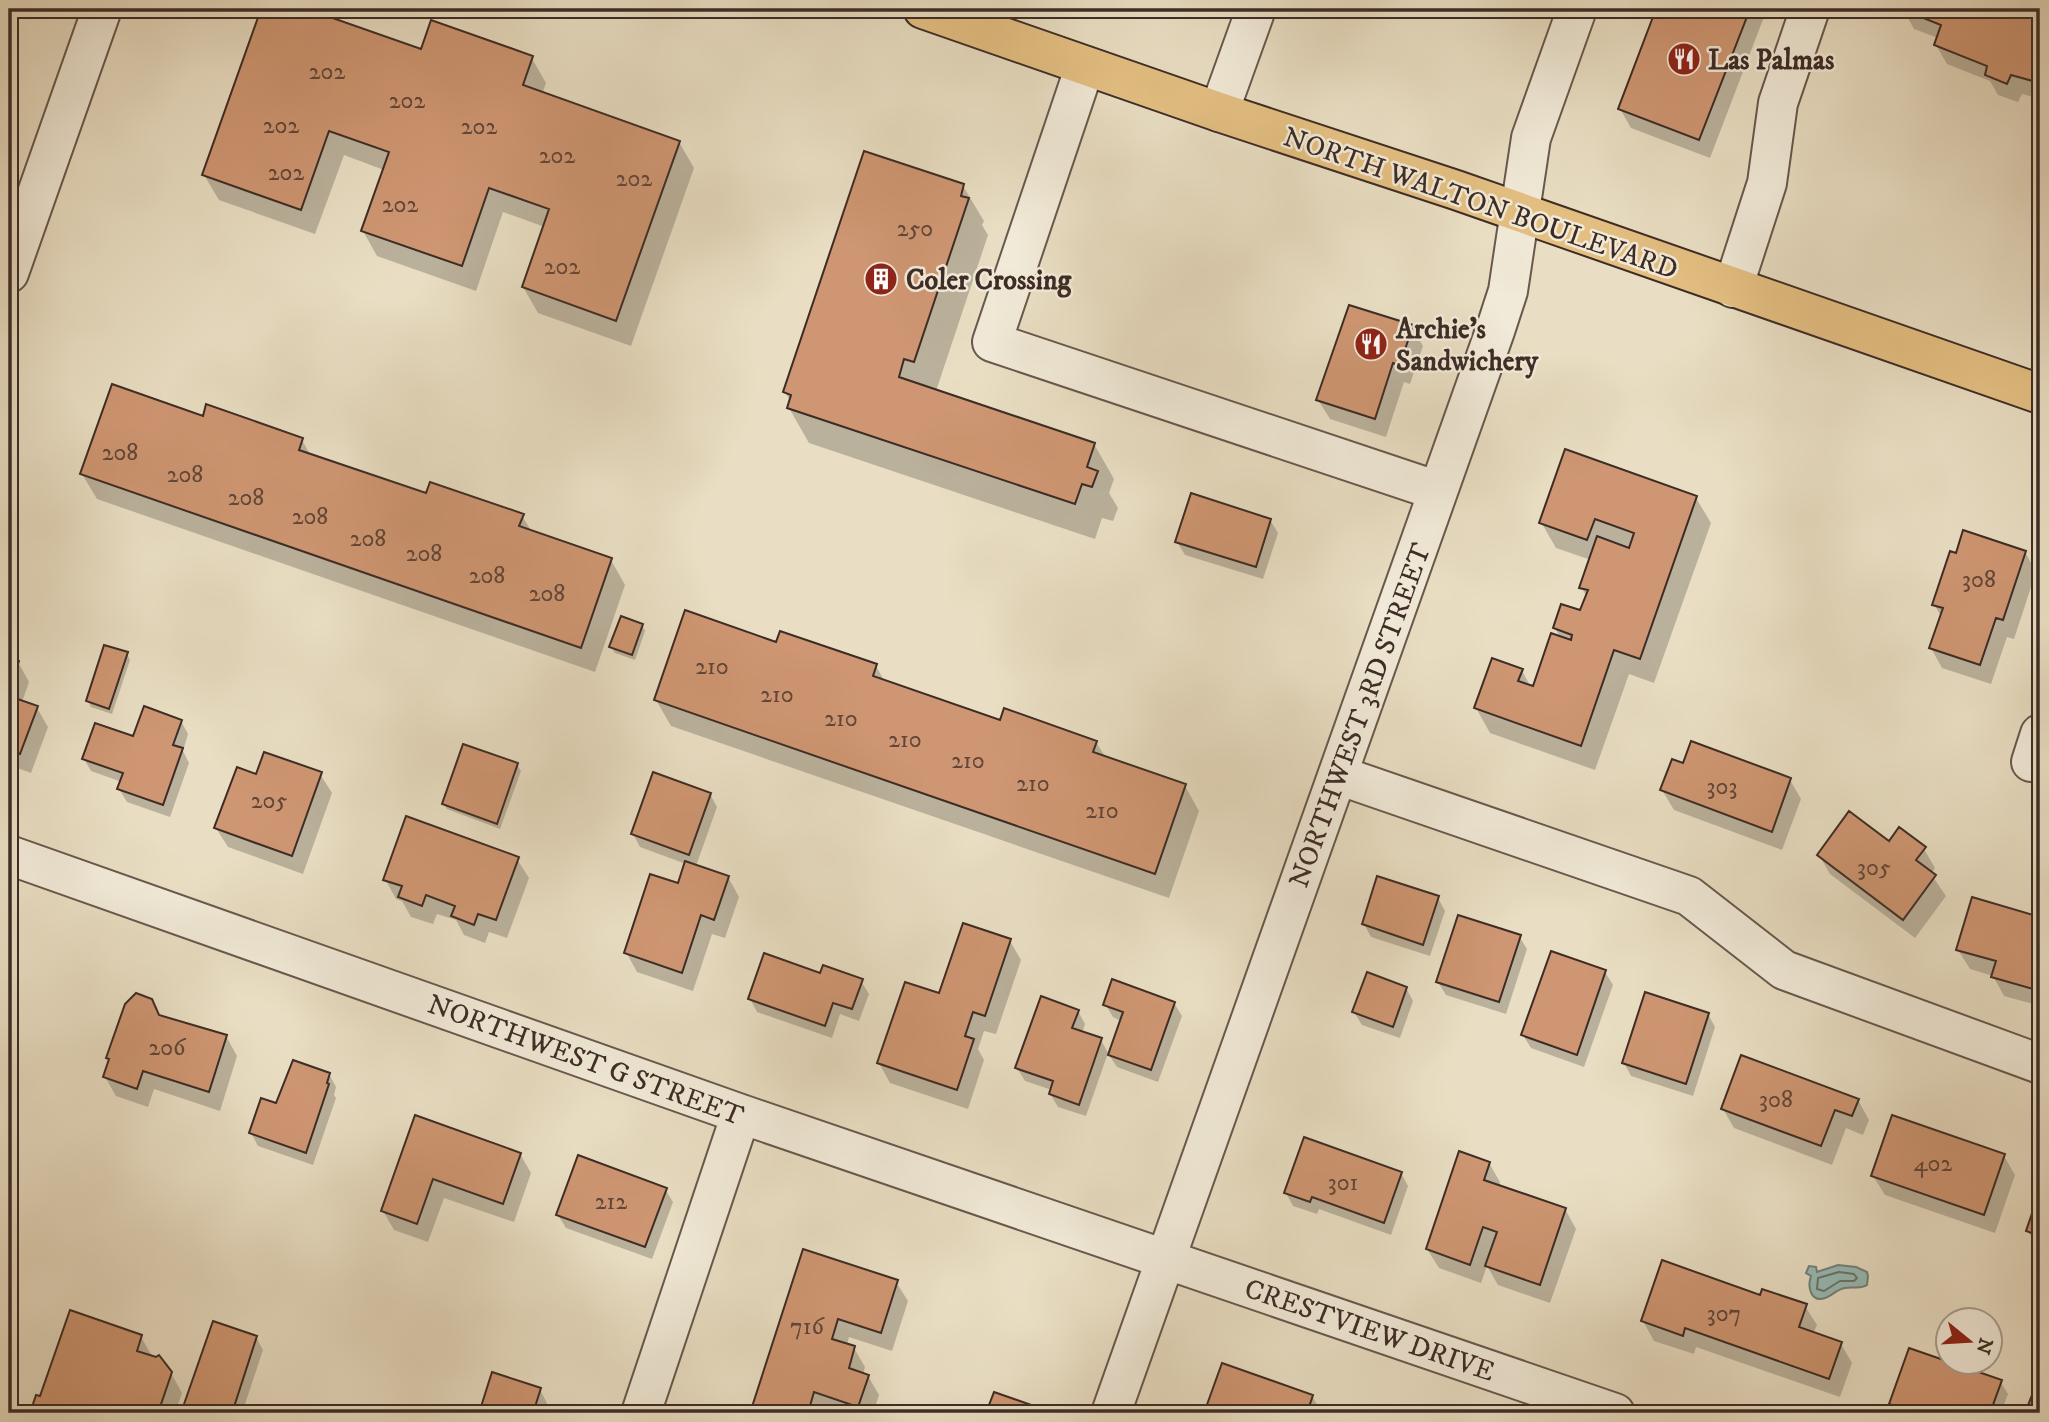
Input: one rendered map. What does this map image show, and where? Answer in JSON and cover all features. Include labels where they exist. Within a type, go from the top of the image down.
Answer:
[{"type":"main road","name":"NORTH WALTON BOULEVARD","points":[[932,10],[1085,66],[1456,190],[2040,394]]},
{"type":"street","points":[[9,273],[102,9]]},
{"type":"street","points":[[1219,112],[1255,9]]},
{"type":"street","name":"NORTHWEST 3RD STREET","points":[[1111,1413],[1508,291],[1531,138],[1577,9]]},
{"type":"street","points":[[1733,288],[1767,183],[1778,103],[1810,9]]},
{"type":"street","points":[[1085,66],[992,342],[1438,491]]},
{"type":"street","points":[[1338,775],[1689,896],[1784,970],[2040,1064]]},
{"type":"street","name":"NORTHWEST G STREET","points":[[9,855],[741,1114],[1165,1258]]},
{"type":"street","points":[[641,1413],[741,1114]]},
{"type":"street","name":"CRESTVIEW DRIVE","points":[[1165,1258],[1615,1413]]},
{"type":"water","points":[[1838,1265],[1856,1267],[1867,1272],[1867,1285],[1842,1289],[1825,1298],[1813,1296],[1810,1289],[1811,1276],[1806,1273],[1809,1266],[1816,1267],[1817,1272]]},
{"type":"building","points":[[261,9],[307,9],[421,49],[431,20],[533,56],[523,85],[680,141],[616,321],[522,287],[549,209],[489,188],[462,266],[361,231],[389,152],[329,131],[301,210],[202,175]]},
{"type":"building","name":"Las Palmas","points":[[1656,9],[1750,9],[1699,140],[1618,109]]},
{"type":"building","points":[[1901,9],[2040,9],[2040,83],[2011,75],[2007,84],[1985,75],[1987,66],[1934,45],[1941,25]]},
{"type":"building","name":"Coler Crossing","points":[[864,151],[964,184],[961,196],[969,198],[914,362],[904,359],[899,377],[1095,443],[1087,467],[1098,471],[1092,487],[1082,484],[1075,504],[787,408],[791,395],[783,392]]},
{"type":"building","name":"Archie’s Sandwichery","points":[[1349,305],[1413,325],[1400,365],[1393,363],[1375,419],[1316,400]]},
{"type":"building","points":[[112,384],[203,416],[206,404],[303,438],[299,450],[426,493],[430,482],[524,514],[519,526],[612,558],[581,648],[80,474]]},
{"type":"building","points":[[1565,449],[1697,496],[1640,659],[1614,650],[1581,746],[1474,708],[1492,658],[1523,669],[1518,681],[1533,686],[1551,633],[1571,640],[1572,635],[1553,628],[1561,604],[1580,610],[1588,590],[1579,588],[1597,536],[1629,548],[1634,533],[1595,519],[1587,540],[1539,523]]},
{"type":"building","points":[[1191,493],[1271,519],[1256,567],[1175,542]]},
{"type":"building","points":[[1963,530],[2026,551],[2003,620],[1996,618],[1980,665],[1929,648],[1943,608],[1932,605],[1950,551],[1956,553]]},
{"type":"building","points":[[685,610],[776,642],[780,631],[877,664],[873,676],[1000,720],[1004,708],[1097,741],[1093,752],[1186,784],[1155,874],[654,700]]},
{"type":"building","points":[[621,616],[643,624],[632,655],[609,647]]},
{"type":"building","points":[[104,645],[128,652],[109,709],[86,701]]},
{"type":"building","points":[[9,657],[19,661],[9,689]]},
{"type":"building","points":[[9,696],[38,706],[20,754],[9,750]]},
{"type":"building","points":[[144,706],[182,720],[173,745],[183,748],[163,805],[117,789],[123,773],[82,759],[95,723],[133,736]]},
{"type":"building","points":[[1691,741],[1791,778],[1772,832],[1660,790],[1672,759],[1683,763]]},
{"type":"building","points":[[463,744],[518,763],[497,824],[442,804]]},
{"type":"building","points":[[264,752],[322,772],[292,856],[214,828],[237,767],[256,774]]},
{"type":"building","points":[[653,772],[711,793],[689,855],[631,834]]},
{"type":"building","points":[[1849,811],[1889,841],[1899,827],[1926,847],[1916,860],[1936,875],[1903,920],[1817,855]]},
{"type":"building","points":[[406,816],[519,857],[496,920],[478,914],[474,925],[451,916],[455,906],[426,895],[422,906],[398,897],[402,886],[383,880]]},
{"type":"building","points":[[685,861],[729,876],[714,920],[701,915],[682,973],[624,953],[650,874],[678,883]]},
{"type":"building","points":[[1377,876],[1439,896],[1423,945],[1362,924]]},
{"type":"building","points":[[1972,897],[2040,917],[2040,991],[1991,977],[1996,961],[1956,950]]},
{"type":"building","points":[[1458,915],[1521,935],[1499,1002],[1436,982]]},
{"type":"building","points":[[963,923],[1011,939],[985,1016],[973,1012],[965,1036],[974,1039],[957,1090],[877,1063],[905,982],[939,993]]},
{"type":"building","points":[[1551,951],[1606,970],[1577,1055],[1521,1035]]},
{"type":"building","points":[[764,953],[820,973],[823,965],[863,979],[852,1009],[833,1003],[825,1026],[748,999]]},
{"type":"building","points":[[1367,972],[1407,987],[1393,1027],[1352,1012]]},
{"type":"building","points":[[1112,979],[1175,1002],[1151,1070],[1108,1055],[1123,1012],[1103,1005]]},
{"type":"building","points":[[1645,992],[1709,1013],[1686,1084],[1622,1063]]},
{"type":"building","points":[[136,993],[152,999],[159,1015],[227,1035],[209,1092],[143,1071],[137,1089],[103,1077],[109,1059],[106,1058],[125,1004]]},
{"type":"building","points":[[1041,996],[1079,1010],[1072,1028],[1102,1038],[1079,1105],[1049,1094],[1053,1081],[1015,1068]]},
{"type":"building","points":[[1741,1055],[1859,1099],[1852,1116],[1835,1110],[1821,1146],[1721,1109]]},
{"type":"building","points":[[293,1060],[330,1073],[329,1084],[306,1153],[249,1133],[261,1098],[276,1103]]},
{"type":"building","points":[[415,1115],[521,1153],[503,1204],[433,1179],[417,1224],[381,1211]]},
{"type":"building","points":[[1892,1115],[2005,1154],[1984,1215],[1871,1176]]},
{"type":"building","points":[[1304,1137],[1402,1172],[1384,1223],[1312,1197],[1310,1202],[1284,1193]]},
{"type":"building","points":[[1459,1151],[1490,1162],[1484,1180],[1566,1208],[1540,1285],[1485,1266],[1497,1232],[1483,1227],[1470,1265],[1426,1249]]},
{"type":"building","points":[[578,1155],[667,1188],[645,1247],[556,1215]]},
{"type":"building","points":[[2040,1190],[2040,1236],[2026,1231]]},
{"type":"building","points":[[803,1249],[898,1280],[881,1333],[838,1319],[832,1339],[855,1346],[849,1368],[869,1375],[858,1407],[814,1392],[808,1413],[750,1413]]},
{"type":"building","points":[[1662,1260],[1760,1295],[1762,1289],[1807,1304],[1799,1327],[1842,1342],[1829,1379],[1685,1328],[1683,1336],[1641,1321]]},
{"type":"building","points":[[70,1310],[142,1335],[137,1351],[156,1357],[159,1355],[172,1372],[158,1413],[30,1413],[36,1395],[40,1396]]},
{"type":"building","points":[[213,1321],[257,1336],[232,1413],[201,1413],[183,1407]]},
{"type":"building","points":[[1909,1348],[1934,1357],[1934,1376],[1990,1376],[2002,1380],[1990,1413],[1916,1413],[1889,1404]]},
{"type":"building","points":[[1222,1363],[1313,1395],[1307,1413],[1204,1413]]},
{"type":"building","points":[[492,1372],[541,1388],[533,1413],[479,1413]]},
{"type":"building","points":[[2034,1390],[2040,1392],[2040,1413],[2025,1413]]},
{"type":"building","points":[[994,1392],[1040,1408],[1038,1413],[986,1413]]},
{"type":"place","name":"Las Palmas","points":[[1684,59]]},
{"type":"place","name":"Coler Crossing","points":[[881,279]]},
{"type":"place","name":"Archie’s Sandwichery","points":[[1371,344]]}]
